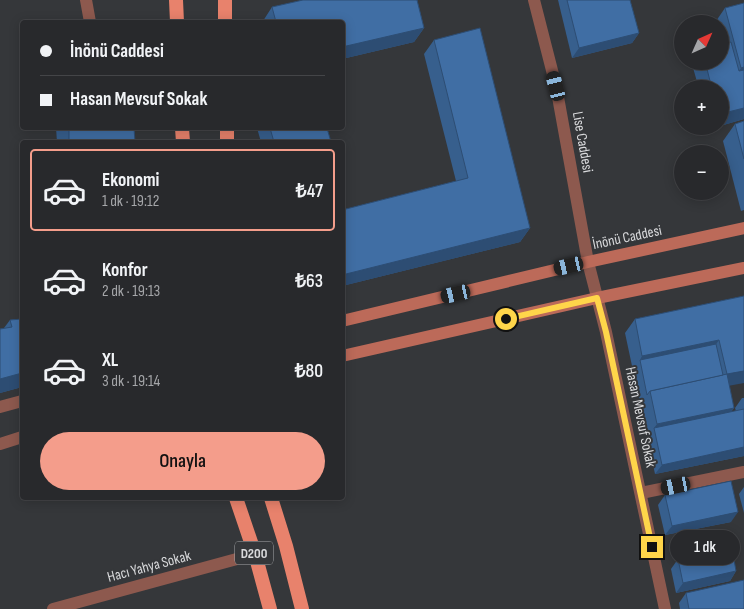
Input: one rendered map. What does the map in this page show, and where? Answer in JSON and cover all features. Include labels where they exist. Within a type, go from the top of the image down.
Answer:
[{"type":"highway","points":[[176,0],[177,20]]},
{"type":"highway","points":[[225,0],[225,20]]},
{"type":"highway","name":"D200","points":[[237,500],[255,554],[270,609]]},
{"type":"highway","name":"D200","points":[[272,500],[302,609]]},
{"type":"main road","name":"İnönü Caddesi","points":[[345,320],[588,262],[744,228]]},
{"type":"main road","points":[[345,355],[597,298],[744,268]]},
{"type":"street","points":[[86,0],[90,20]]},
{"type":"street","name":"Lise Caddesi","points":[[534,0],[556,86],[588,262]]},
{"type":"street","name":"Hasan Mevsuf Sokak","points":[[588,262],[666,609]]},
{"type":"street","points":[[0,407],[20,402]]},
{"type":"street","points":[[0,444],[20,438]]},
{"type":"street","points":[[641,494],[744,472]]},
{"type":"street","name":"Hacı Yahya Sokak","points":[[53,609],[255,554]]},
{"type":"building","points":[[303,0],[417,0],[424,28],[345,46],[345,20],[275,20],[272,7]]},
{"type":"building","points":[[567,0],[630,0],[639,33],[579,48]]},
{"type":"building","points":[[744,3],[744,67],[741,68],[729,23],[729,15],[727,15],[725,8]]},
{"type":"building","points":[[480,28],[530,228],[345,274],[345,209],[468,178],[434,40]]},
{"type":"building","points":[[731,42],[739,71],[744,70],[744,108],[729,112],[729,80],[710,80],[707,70],[729,70],[729,43]]},
{"type":"building","points":[[744,121],[744,159],[735,124]]},
{"type":"building","points":[[69,130],[134,130],[135,140],[69,140]]},
{"type":"building","points":[[271,130],[328,130],[330,140],[273,140]]},
{"type":"building","points":[[744,296],[744,371],[727,374],[719,340],[642,356],[635,319]]},
{"type":"building","points":[[20,319],[20,374],[0,379],[0,329],[12,327],[10,320]]},
{"type":"building","points":[[716,344],[723,375],[650,391],[647,395],[640,360]]},
{"type":"building","points":[[727,374],[734,408],[657,424],[650,391]]},
{"type":"building","points":[[744,409],[744,447],[662,465],[654,428]]},
{"type":"building","points":[[731,481],[738,512],[672,526],[665,495]]},
{"type":"building","points":[[732,548],[736,571],[683,583],[678,559]]},
{"type":"building","points":[[744,580],[744,609],[689,609],[686,593]]},
{"type":"route","points":[[506,319],[597,298],[652,547]]}]
